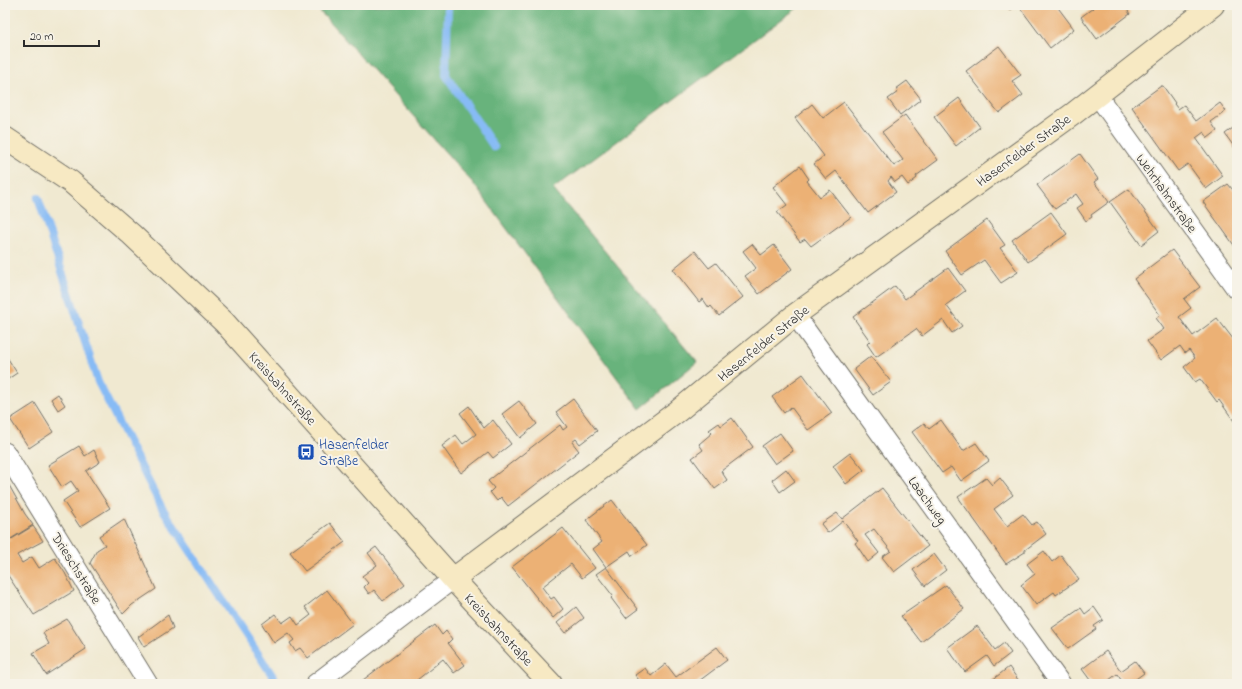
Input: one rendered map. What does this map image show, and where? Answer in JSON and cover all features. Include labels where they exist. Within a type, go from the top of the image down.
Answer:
[{"type":"street","name":"Hasenfelder Straße","points":[[315,684],[678,411],[795,315],[1097,95],[1213,5]]},
{"type":"street","name":"Wehrhahnstraße","points":[[1097,95],[1237,290]]},
{"type":"street","name":"Kreisbahnstraße","points":[[5,138],[70,182],[131,234],[224,322],[453,579],[551,684]]},
{"type":"street","name":"Laachweg","points":[[795,315],[1061,684]]},
{"type":"street","name":"Drieschstraße","points":[[5,452],[148,684]]},
{"type":"green space","points":[[320,5],[801,5],[553,189],[697,362],[640,409],[473,183],[318,9]]},
{"type":"building","points":[[1006,5],[1017,5],[1010,10]]},
{"type":"building","points":[[1018,5],[1056,5],[1074,29],[1050,48]]},
{"type":"building","points":[[1091,5],[1124,5],[1130,14],[1097,39],[1081,17],[1093,8]]},
{"type":"building","points":[[999,46],[1021,75],[1012,81],[1023,95],[999,113],[966,71]]},
{"type":"building","points":[[907,81],[921,99],[900,115],[888,99],[898,92],[896,89]]},
{"type":"building","points":[[1163,86],[1178,109],[1184,105],[1196,121],[1220,103],[1226,111],[1211,122],[1217,131],[1208,138],[1204,132],[1196,138],[1223,176],[1206,189],[1188,164],[1178,171],[1132,107]]},
{"type":"building","points":[[959,98],[980,127],[956,146],[934,117]]},
{"type":"building","points":[[844,102],[894,166],[903,160],[882,132],[905,115],[938,160],[916,176],[917,178],[908,185],[902,177],[895,182],[891,177],[888,181],[896,192],[868,213],[836,171],[826,179],[814,164],[824,156],[795,118],[812,104],[823,118]]},
{"type":"building","points":[[1237,125],[1237,151],[1225,134]]},
{"type":"building","points":[[1080,154],[1098,179],[1094,182],[1109,202],[1091,215],[1092,217],[1086,221],[1077,208],[1083,204],[1076,194],[1055,209],[1037,185]]},
{"type":"building","points":[[800,166],[809,179],[807,181],[820,197],[830,190],[851,217],[811,246],[805,239],[800,242],[777,212],[787,205],[773,187]]},
{"type":"building","points":[[1228,184],[1233,190],[1237,187],[1237,248],[1203,202]]},
{"type":"building","points":[[1129,189],[1159,231],[1141,245],[1110,202]]},
{"type":"building","points":[[1051,212],[1067,234],[1028,262],[1012,240]]},
{"type":"building","points":[[987,220],[1005,245],[1000,248],[1018,272],[1001,283],[984,260],[962,275],[945,251]]},
{"type":"building","points":[[752,244],[761,255],[774,245],[792,269],[759,294],[745,276],[756,268],[743,251]]},
{"type":"building","points":[[1172,250],[1200,287],[1184,299],[1191,308],[1179,317],[1193,336],[1217,318],[1237,344],[1237,419],[1234,421],[1219,400],[1217,402],[1200,379],[1195,382],[1184,367],[1195,358],[1189,350],[1185,353],[1180,346],[1161,360],[1147,341],[1164,329],[1156,318],[1160,315],[1134,279]]},
{"type":"building","points":[[695,251],[709,268],[716,263],[743,297],[719,316],[711,306],[709,308],[703,299],[699,302],[673,269]]},
{"type":"building","points":[[948,268],[965,291],[946,305],[962,326],[952,333],[943,320],[922,336],[916,329],[876,357],[867,344],[870,341],[853,317],[895,286],[905,299]]},
{"type":"building","points":[[5,354],[17,373],[5,381]]},
{"type":"building","points":[[871,356],[891,382],[873,395],[854,369]]},
{"type":"building","points":[[803,374],[832,413],[808,430],[791,407],[784,413],[772,397]]},
{"type":"building","points":[[58,394],[65,405],[58,410],[51,399]]},
{"type":"building","points":[[573,399],[597,431],[580,444],[576,439],[572,442],[579,451],[508,506],[501,497],[497,501],[490,492],[494,488],[488,481],[560,425],[563,430],[567,427],[556,412]]},
{"type":"building","points":[[519,401],[537,424],[520,438],[502,414]]},
{"type":"building","points":[[35,403],[53,432],[29,448],[10,419]]},
{"type":"building","points":[[469,406],[484,428],[493,420],[511,444],[493,458],[488,452],[461,473],[442,446],[456,435],[463,444],[476,434],[460,413]]},
{"type":"building","points":[[732,418],[753,447],[721,471],[727,480],[715,489],[692,458],[703,450],[699,444],[712,433],[709,430],[719,423],[721,426]]},
{"type":"building","points":[[941,420],[963,451],[976,443],[989,461],[961,481],[951,467],[942,473],[912,432],[924,423],[929,429]]},
{"type":"building","points":[[780,433],[793,451],[775,464],[762,446]]},
{"type":"building","points":[[79,446],[85,456],[94,450],[100,462],[86,471],[110,508],[80,527],[63,501],[78,491],[71,481],[62,487],[48,465]]},
{"type":"building","points":[[850,453],[864,470],[846,484],[833,466]]},
{"type":"building","points":[[786,469],[795,481],[780,492],[772,480]]},
{"type":"building","points":[[5,478],[25,514],[33,525],[9,540],[5,534]]},
{"type":"building","points":[[986,478],[992,485],[1000,478],[1013,495],[994,509],[1007,526],[1023,514],[1032,525],[1037,522],[1046,534],[1025,550],[1025,552],[1006,564],[958,497]]},
{"type":"building","points":[[882,488],[928,546],[894,572],[882,557],[891,551],[874,529],[865,535],[879,553],[868,562],[855,543],[858,541],[843,521],[828,533],[821,524],[837,513],[842,519]]},
{"type":"building","points":[[612,500],[647,545],[632,556],[629,551],[606,567],[593,549],[602,542],[586,520]]},
{"type":"building","points":[[124,519],[156,589],[132,605],[123,614],[90,563],[97,550],[105,545],[99,536]]},
{"type":"building","points":[[330,523],[345,542],[305,571],[290,552]]},
{"type":"building","points":[[33,526],[43,541],[17,555],[20,560],[22,563],[32,557],[39,568],[55,558],[74,591],[34,615],[5,571],[5,543]]},
{"type":"building","points":[[563,528],[595,568],[582,578],[571,564],[542,587],[551,599],[554,597],[563,609],[553,618],[512,567]]},
{"type":"building","points":[[376,547],[405,584],[383,601],[374,590],[369,594],[364,587],[368,583],[362,576],[377,565],[368,553]]},
{"type":"building","points":[[1044,551],[1052,562],[1061,555],[1079,579],[1056,595],[1054,592],[1036,605],[1021,585],[1035,574],[1027,564]]},
{"type":"building","points":[[934,554],[946,570],[925,586],[913,570]]},
{"type":"building","points":[[606,567],[638,609],[626,618],[611,598],[613,596],[596,574]]},
{"type":"building","points":[[946,585],[964,609],[921,642],[901,616]]},
{"type":"building","points":[[327,590],[353,624],[308,658],[300,648],[295,651],[290,643],[294,640],[288,633],[274,643],[262,624],[275,614],[282,623],[292,616],[298,625],[311,615],[305,607]]},
{"type":"building","points":[[576,607],[584,618],[565,633],[557,623]]},
{"type":"building","points":[[1094,607],[1103,620],[1094,626],[1096,629],[1068,649],[1052,628],[1081,608],[1085,614]]},
{"type":"building","points":[[168,615],[173,628],[144,647],[138,637]]},
{"type":"building","points":[[67,619],[86,649],[46,675],[33,653],[49,644],[43,633]]},
{"type":"building","points":[[435,625],[442,635],[446,631],[452,639],[448,643],[465,665],[454,673],[443,659],[417,680],[420,684],[366,684],[363,680]]},
{"type":"building","points":[[977,626],[995,650],[1004,643],[1011,653],[994,666],[987,656],[965,672],[947,648]]},
{"type":"building","points":[[717,647],[727,660],[695,684],[642,684],[635,675],[645,668],[651,676],[666,664],[676,677]]},
{"type":"building","points":[[1106,651],[1121,671],[1135,661],[1144,673],[1129,684],[1124,684],[1117,674],[1104,684],[1093,684],[1082,669]]},
{"type":"building","points":[[1009,667],[1021,684],[987,684]]},
{"type":"waterway","points":[[448,5],[446,75],[494,147]]},
{"type":"waterway","points":[[38,198],[98,382],[162,508],[278,684]]},
{"type":"place","name":"Hasenfelder Straße","points":[[306,452]]}]
